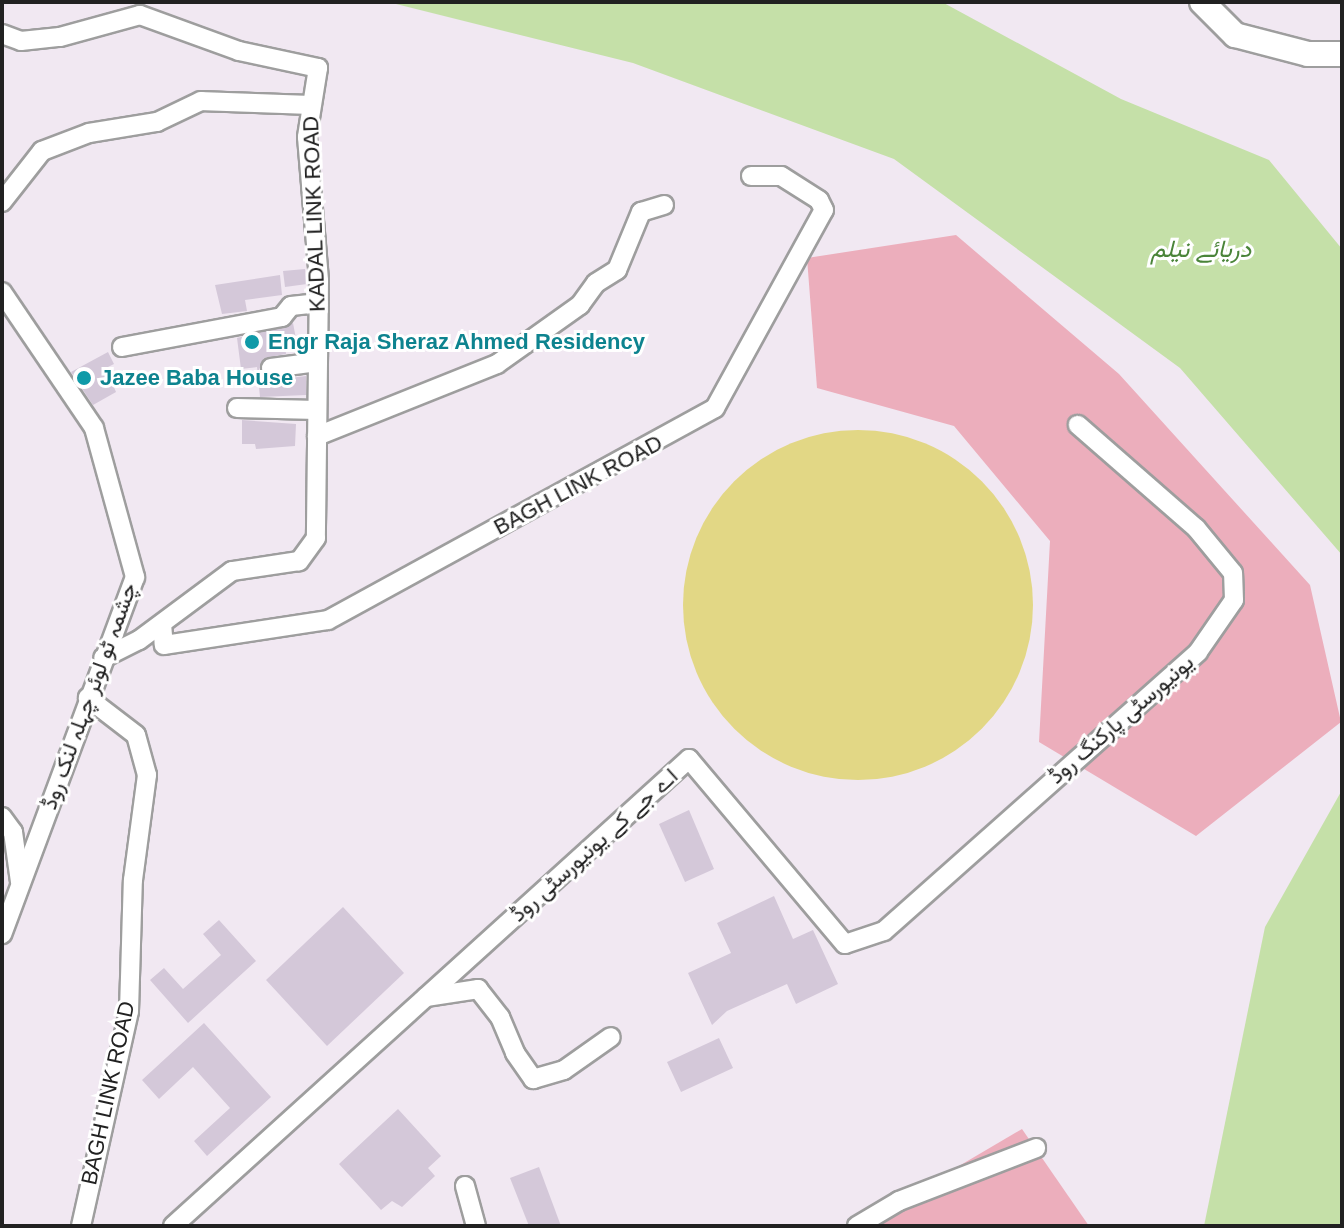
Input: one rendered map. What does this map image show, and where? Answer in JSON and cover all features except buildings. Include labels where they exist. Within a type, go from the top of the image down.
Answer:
[{"type":"street","points":[[1202,3],[1235,35],[1308,54],[1342,54]]},
{"type":"street","name":"KADAL LINK ROAD","points":[[2,34],[21,41],[60,37],[140,15],[239,51],[318,68],[309,105],[307,137],[319,303],[316,538],[309,552],[299,561],[232,571],[162,624],[103,658]]},
{"type":"street","points":[[2,202],[42,151],[89,133],[157,122],[201,101],[309,105]]},
{"type":"street","name":"BAGH LINK ROAD","points":[[162,624],[164,645],[328,620],[715,408],[824,210],[819,200],[781,176],[751,176]]},
{"type":"street","points":[[317,436],[497,364],[580,305],[596,283],[617,270],[641,212],[664,205]]},
{"type":"street","name":"چشمہ ٹو لوئر چہلہ لنک روڈ","points":[[2,292],[94,428],[135,577],[2,934]]},
{"type":"street","points":[[122,347],[282,317],[291,306],[319,303]]},
{"type":"street","points":[[271,368],[318,362]]},
{"type":"street","points":[[237,408],[317,410]]},
{"type":"street","name":"یونیورسٹی پارکنگ روڈ","points":[[845,944],[884,931],[1198,652],[1234,600],[1233,573],[1196,528],[1078,425]]},
{"type":"street","name":"BAGH LINK ROAD","points":[[81,1226],[129,1011],[133,880],[147,775],[136,735],[88,698]]},
{"type":"street","name":"اے جے کے یونیورسٹی روڈ","points":[[173,1226],[689,759],[845,944]]},
{"type":"street","points":[[2,817],[13,832],[20,884]]},
{"type":"street","points":[[426,997],[478,989],[500,1017],[515,1053],[533,1079],[564,1070],[611,1037]]},
{"type":"street","points":[[857,1226],[899,1201],[1036,1148]]},
{"type":"street","points":[[465,1186],[476,1226]]},
{"type":"shaded area","points":[[956,235],[1119,374],[1310,585],[1341,722],[1196,836],[1039,742],[1050,541],[954,426],[817,388],[807,258]]},
{"type":"shaded area","points":[[858,430],[892,434],[925,444],[955,460],[982,481],[1003,508],[1019,538],[1029,571],[1033,605],[1029,639],[1019,672],[1003,702],[982,729],[955,750],[925,766],[892,776],[858,780],[824,776],[791,766],[761,750],[734,729],[713,702],[697,672],[687,639],[683,605],[687,571],[697,538],[713,508],[734,481],[761,460],[791,444],[824,434]]},
{"type":"shaded area","points":[[1022,1129],[1089,1226],[857,1226]]},
{"type":"water","name":"دریائے نیلم","points":[[388,2],[942,2],[1121,99],[1269,160],[1342,249],[1342,555],[1180,368],[894,159],[633,63]]},
{"type":"water","points":[[1342,790],[1342,1226],[1204,1226],[1265,927]]},
{"type":"place","name":"Engr Raja Sheraz Ahmed Residency","points":[[252,342]]},
{"type":"place","name":"Jazee Baba House","points":[[84,378]]}]
